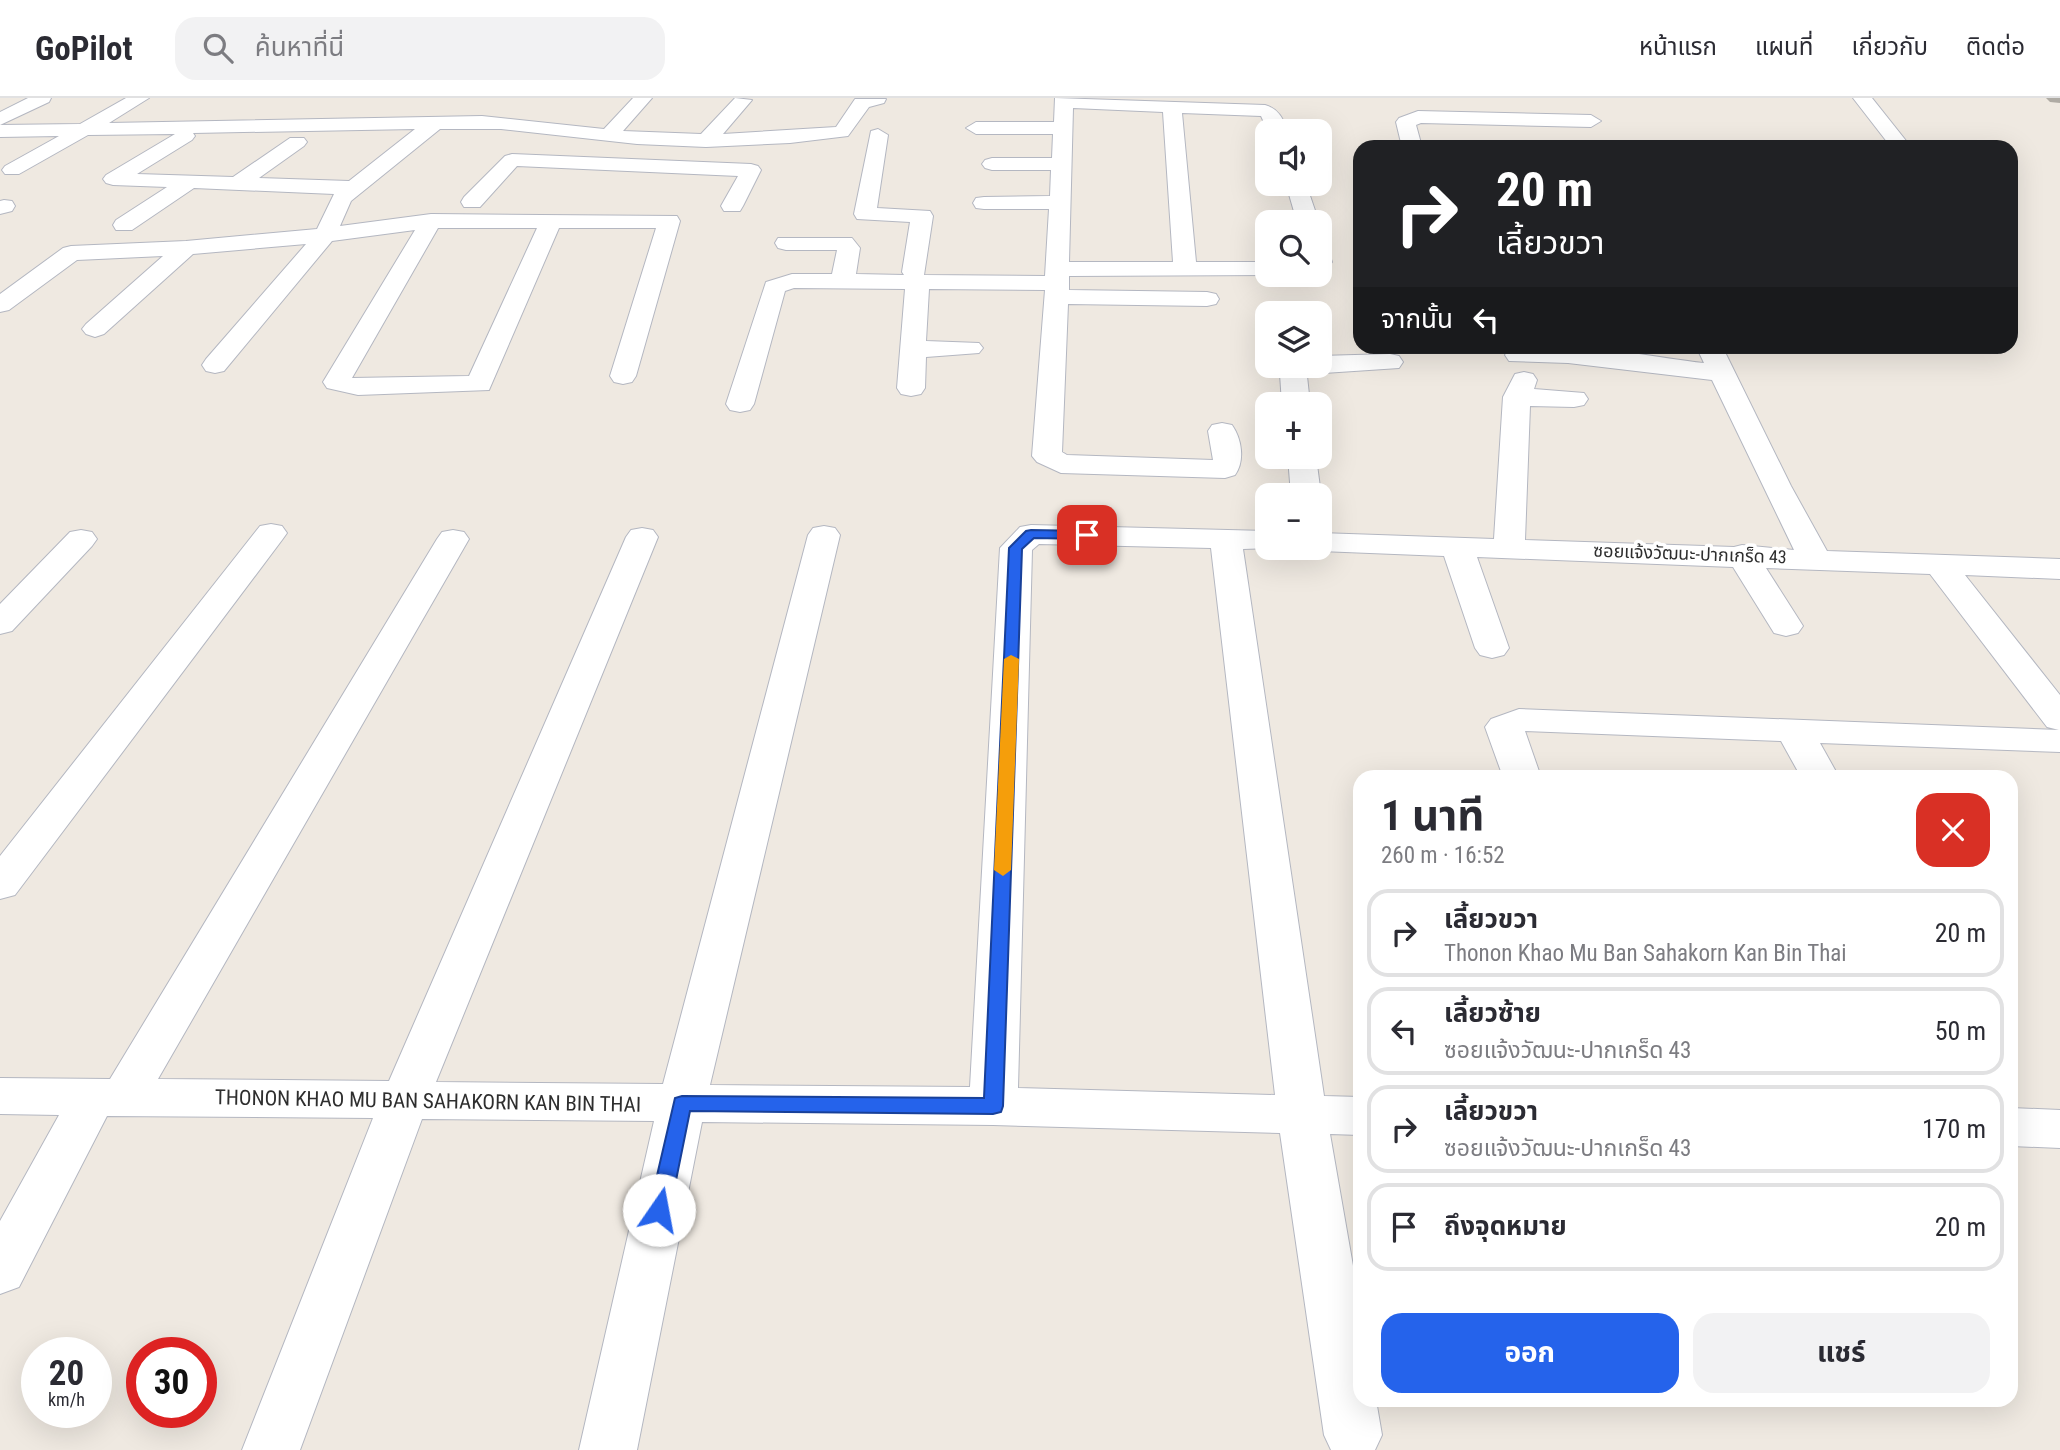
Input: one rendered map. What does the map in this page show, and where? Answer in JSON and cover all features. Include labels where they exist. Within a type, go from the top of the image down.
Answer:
[{"type":"street","points":[[0,119],[42,98]]},
{"type":"street","points":[[12,170],[140,98]]},
{"type":"street","points":[[608,135],[643,98]]},
{"type":"street","points":[[843,129],[862,103],[877,98],[886,102],[865,214],[922,215],[916,276],[911,388]]},
{"type":"street","points":[[1578,98],[1601,138]]},
{"type":"street","points":[[1862,98],[1895,140]]},
{"type":"street","points":[[706,141],[743,100]]},
{"type":"street","points":[[1222,431],[1228,459],[1225,469],[1061,464],[1046,456],[1057,283],[1063,100],[1265,111],[1273,119]]},
{"type":"street","points":[[238,183],[329,104]]},
{"type":"street","points":[[224,105],[113,179],[355,188]]},
{"type":"street","points":[[510,122],[528,106]]},
{"type":"street","points":[[1172,107],[1185,270]]},
{"type":"street","points":[[0,131],[86,128],[298,133],[403,122],[430,114],[608,135],[706,141],[747,142],[843,129],[866,122],[879,129]]},
{"type":"street","points":[[215,365],[325,235],[342,198],[430,114]]},
{"type":"street","points":[[1410,140],[1406,122],[1418,117],[1591,121]]},
{"type":"street","points":[[976,128],[1061,128]]},
{"type":"street","points":[[612,184],[653,139]]},
{"type":"street","points":[[472,202],[512,160],[751,170],[732,206]]},
{"type":"street","points":[[992,164],[1060,164]]},
{"type":"street","points":[[124,225],[189,182]]},
{"type":"street","points":[[293,204],[314,186]]},
{"type":"street","points":[[984,203],[1059,202]]},
{"type":"street","points":[[430,221],[336,382],[358,387],[479,383],[551,221]]},
{"type":"street","points":[[0,305],[71,253],[186,248],[325,235],[430,221],[669,221],[622,376]]},
{"type":"street","points":[[786,243],[844,243],[849,248],[843,281]]},
{"type":"street","points":[[95,329],[186,248]]},
{"type":"street","points":[[1057,283],[1185,270],[1255,269]]},
{"type":"street","points":[[740,404],[774,287],[792,281],[916,276],[1057,283],[1207,299]]},
{"type":"street","points":[[913,349],[970,348]]},
{"type":"street","points":[[1713,354],[1776,486],[1815,559]]},
{"type":"street","points":[[1520,377],[1568,355],[1721,373]]},
{"type":"street","points":[[1332,364],[1390,362]]},
{"type":"street","points":[[1520,377],[1574,399]]},
{"type":"street","points":[[1509,548],[1520,377]]},
{"type":"street","points":[[0,885],[271,533]]},
{"type":"street","points":[[993,1106],[1016,548],[1031,534],[1255,540]]},
{"type":"street","points":[[608,1450],[682,1103],[824,535]]},
{"type":"street","points":[[271,1450],[405,1099],[642,537]]},
{"type":"street","points":[[0,624],[81,539]]},
{"type":"street","points":[[0,1271],[453,539]]},
{"type":"street","points":[[1226,539],[1302,1114],[1353,1435]]},
{"type":"street","name":"ซอยแจ้งวัฒนะ-ปากเกร็ด 43","points":[[1332,542],[1742,555],[2060,569]]},
{"type":"street","points":[[1457,546],[1492,648]]},
{"type":"street","points":[[1742,555],[1786,626]]},
{"type":"street","points":[[1939,564],[2060,719]]},
{"type":"street","points":[[2020,666],[2060,668]]},
{"type":"street","points":[[1519,770],[1504,727],[1519,720],[2060,741]]},
{"type":"street","points":[[1793,729],[1816,770]]},
{"type":"street","name":"THONON KHAO MU BAN SAHAKORN KAN BIN THAI","points":[[0,1096],[993,1106],[1353,1116]]},
{"type":"street","points":[[2018,1126],[2060,1129]]},
{"type":"slow traffic","points":[[1003,870],[1011,659]]},
{"type":"route","points":[[659,1210],[682,1103],[993,1106],[1016,548],[1031,534],[1087,535]]}]
